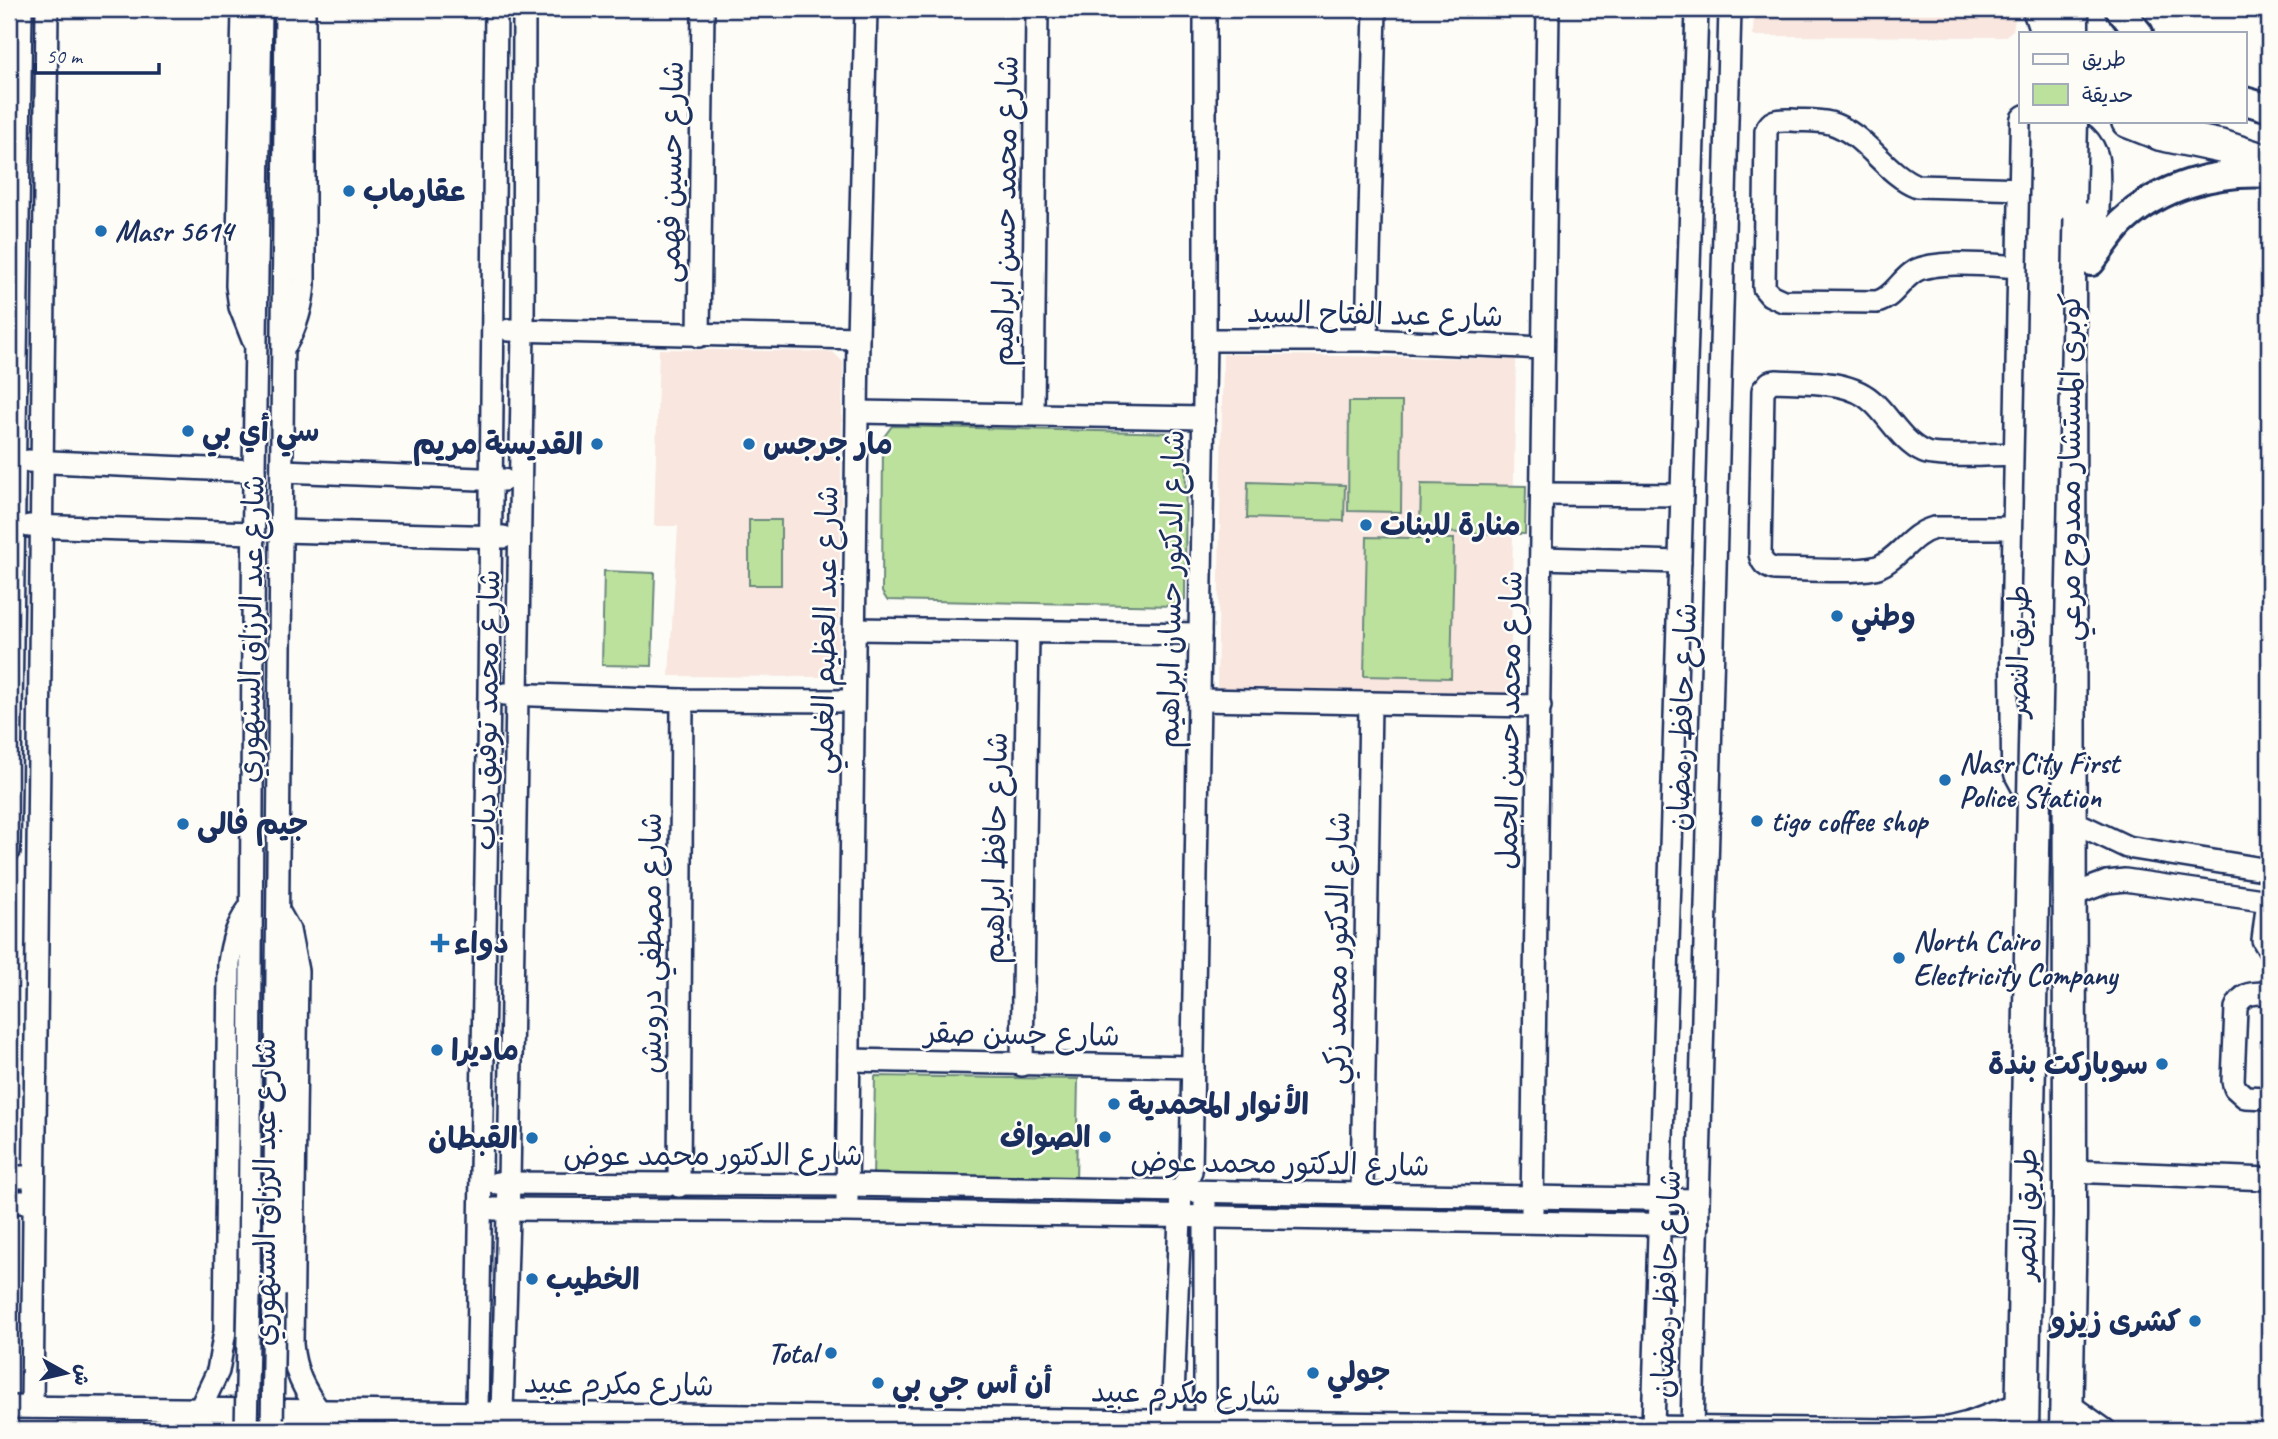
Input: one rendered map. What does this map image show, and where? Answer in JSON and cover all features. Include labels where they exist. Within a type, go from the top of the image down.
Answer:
[{"type":"highway","points":[[2028,32],[2029,9]]},
{"type":"highway","points":[[2039,9],[2048,32]]},
{"type":"highway","points":[[2048,32],[2050,9]]},
{"type":"highway","points":[[2072,9],[2072,32]]},
{"type":"highway","name":"كوبرى المستشار ممدوح مرعي","points":[[2034,797],[2048,122]]},
{"type":"highway","name":"كوبرى المستشار ممدوح مرعي","points":[[2070,817],[2071,122]]},
{"type":"highway","points":[[2131,122],[2161,134],[2224,147],[2269,162]]},
{"type":"highway","name":"طريق النصر","points":[[2022,1417],[2034,797],[2024,780],[2018,758],[2027,135],[2061,129],[2080,138],[2092,158],[2089,759],[2080,800],[2070,817],[2070,1171],[2066,1417]]},
{"type":"main road","points":[[2119,9],[2138,32]]},
{"type":"main road","points":[[2246,101],[2269,108]]},
{"type":"main road","points":[[2091,262],[2121,223],[2143,206],[2167,193],[2192,182],[2219,175],[2269,174]]},
{"type":"street","points":[[9,851],[13,320],[21,9]]},
{"type":"street","points":[[32,1408],[47,9]]},
{"type":"street","name":"شارع عبد الرزاق السنهوري","points":[[200,1409],[218,1370],[225,1331],[229,962],[236,932],[251,905],[256,348],[243,318],[237,286],[243,9]]},
{"type":"street","points":[[256,348],[261,9]]},
{"type":"street","points":[[283,349],[286,9]]},
{"type":"street","name":"شارع عبد الرزاق السنهوري","points":[[304,9],[304,284],[302,307],[295,329],[283,349],[277,909],[289,929],[297,971],[293,1359],[303,1387],[320,1412]]},
{"type":"street","name":"شارع محمد توفيق دياب","points":[[477,1412],[489,694],[496,9]]},
{"type":"street","name":"شارع محمد توفيق دياب","points":[[502,1412],[509,1209],[523,330],[524,9]]},
{"type":"street","name":"شارع حسين فهمى","points":[[699,336],[703,9]]},
{"type":"street","name":"شارع عبد العظيم الغلمي","points":[[847,1211],[852,701],[866,9]]},
{"type":"street","name":"شارع محمد حسن ابراهيم","points":[[1033,414],[1037,9]]},
{"type":"street","name":"شارع الدكتور حسان ابراهيم","points":[[1172,1423],[1181,1191],[1191,1171],[1205,340],[1205,9]]},
{"type":"street","points":[[1367,340],[1376,9]]},
{"type":"street","name":"شارع محمد حسن الجمل","points":[[1532,1222],[1548,9]]},
{"type":"street","name":"شارع حافظ رمضان","points":[[1653,1427],[1697,9]]},
{"type":"street","name":"شارع حافظ رمضان","points":[[1692,1428],[1730,9]]},
{"type":"street","points":[[2025,267],[1932,266],[1909,275],[1888,298],[1877,302],[1776,299],[1764,288],[1766,131],[1769,125],[1777,120],[1827,122],[1846,130],[1906,180],[1917,186],[2026,189]]},
{"type":"street","points":[[13,320],[44,320]]},
{"type":"street","points":[[493,330],[858,338]]},
{"type":"street","name":"شارع عبد الفتاح السيد","points":[[1205,340],[1367,340],[1543,348]]},
{"type":"street","points":[[2020,528],[1924,530],[1884,564],[1868,569],[1767,567],[1760,554],[1763,390],[1770,382],[1776,381],[1844,387],[1874,402],[1900,432],[1926,453],[2022,454]]},
{"type":"street","points":[[858,412],[1203,418]]},
{"type":"street","points":[[14,461],[254,471]]},
{"type":"street","points":[[283,471],[520,480]]},
{"type":"street","points":[[1542,494],[1682,495]]},
{"type":"street","points":[[12,526],[253,533]]},
{"type":"street","points":[[282,531],[519,537]]},
{"type":"street","points":[[1541,558],[1680,562]]},
{"type":"street","points":[[855,629],[1200,634]]},
{"type":"street","name":"شارع حافظ ابراهيم","points":[[1022,1065],[1028,632]]},
{"type":"street","points":[[489,694],[682,700],[852,701]]},
{"type":"street","name":"شارع مصطفي درويش","points":[[679,1186],[682,700]]},
{"type":"street","points":[[1199,700],[1540,706]]},
{"type":"street","name":"شارع الدكتور محمد زكي","points":[[1362,1194],[1370,703]]},
{"type":"street","points":[[2070,817],[2115,843],[2269,870]]},
{"type":"street","points":[[2147,884],[2140,876],[2137,863],[2145,853],[2151,851]]},
{"type":"street","points":[[2070,896],[2116,880],[2268,901],[2263,940],[2269,950]]},
{"type":"street","points":[[246,1430],[251,905]]},
{"type":"street","points":[[272,1430],[277,909]]},
{"type":"street","points":[[2269,993],[2249,993],[2239,999],[2236,1008],[2233,1081],[2235,1088],[2245,1097],[2269,1098]]},
{"type":"street","name":"شارع حسن صقر","points":[[849,1060],[1193,1067]]},
{"type":"street","points":[[1191,1171],[1205,1192],[1205,1423]]},
{"type":"street","points":[[2070,1171],[2269,1179]]},
{"type":"street","points":[[9,1177],[33,1177]]},
{"type":"street","name":"شارع الدكتور محمد عوض","points":[[482,1183],[847,1185],[1698,1200]]},
{"type":"street","points":[[9,1202],[33,1202]]},
{"type":"street","name":"شارع الدكتور محمد عوض","points":[[482,1208],[1205,1216],[1698,1225]]},
{"type":"street","points":[[225,1331],[238,1343],[255,1348],[272,1344],[292,1332]]},
{"type":"street","name":"شارع مكرم عبيد","points":[[9,1407],[1928,1430],[2022,1417]]},
{"type":"street","points":[[2066,1417],[2105,1430]]},
{"type":"shaded area","points":[[1754,9],[2017,9],[2013,30],[2004,37],[1753,36]]},
{"type":"shaded area","name":"مار جرجس","points":[[659,349],[833,352],[843,362],[838,668],[824,677],[669,676],[678,526],[654,526]]},
{"type":"shaded area","name":"منارة للبنات","points":[[1223,354],[1516,359],[1510,696],[1217,691]]},
{"type":"green space","points":[[1349,402],[1402,402],[1401,512],[1348,511]]},
{"type":"green space","points":[[892,426],[1176,433],[1186,440],[1185,599],[1177,606],[887,600],[882,592],[883,438]]},
{"type":"green space","points":[[1248,482],[1345,485],[1344,521],[1247,518]]},
{"type":"green space","points":[[1421,484],[1526,486],[1525,534],[1420,532]]},
{"type":"green space","points":[[749,520],[781,520],[781,585],[749,585]]},
{"type":"green space","points":[[1367,537],[1454,539],[1451,678],[1364,676]]},
{"type":"green space","points":[[604,571],[655,573],[652,666],[602,665]]},
{"type":"green space","points":[[875,1076],[1078,1079],[1076,1182],[873,1179]]},
{"type":"place","name":"عقارماب","points":[[349,191]]},
{"type":"place","name":"Masr 5614","points":[[101,231]]},
{"type":"place","name":"سي أي بي","points":[[188,431]]},
{"type":"place","name":"القديسة مريم","points":[[597,444]]},
{"type":"place","name":"مار جرجس","points":[[749,444]]},
{"type":"place","name":"منارة للبنات","points":[[1366,525]]},
{"type":"place","name":"وطني","points":[[1837,616]]},
{"type":"place","name":"Nasr City First Police Station","points":[[1945,780]]},
{"type":"place","name":"tigo coffee shop","points":[[1757,821]]},
{"type":"place","name":"جيم فالى","points":[[183,824]]},
{"type":"place","name":"دواء","points":[[440,943]]},
{"type":"place","name":"North Cairo Electricity Company","points":[[1899,958]]},
{"type":"place","name":"ماديرا","points":[[437,1050]]},
{"type":"place","name":"سوباركت بندة","points":[[2162,1064]]},
{"type":"place","name":"الأنوار المحمدية","points":[[1114,1104]]},
{"type":"place","name":"الصواف","points":[[1105,1137]]},
{"type":"place","name":"القبطان","points":[[532,1138]]},
{"type":"place","name":"الخطيب","points":[[532,1279]]},
{"type":"place","name":"كشرى زيزو","points":[[2195,1321]]},
{"type":"place","name":"Total","points":[[831,1353]]},
{"type":"place","name":"جولي","points":[[1313,1373]]},
{"type":"place","name":"أن أس جي بي","points":[[878,1383]]}]
